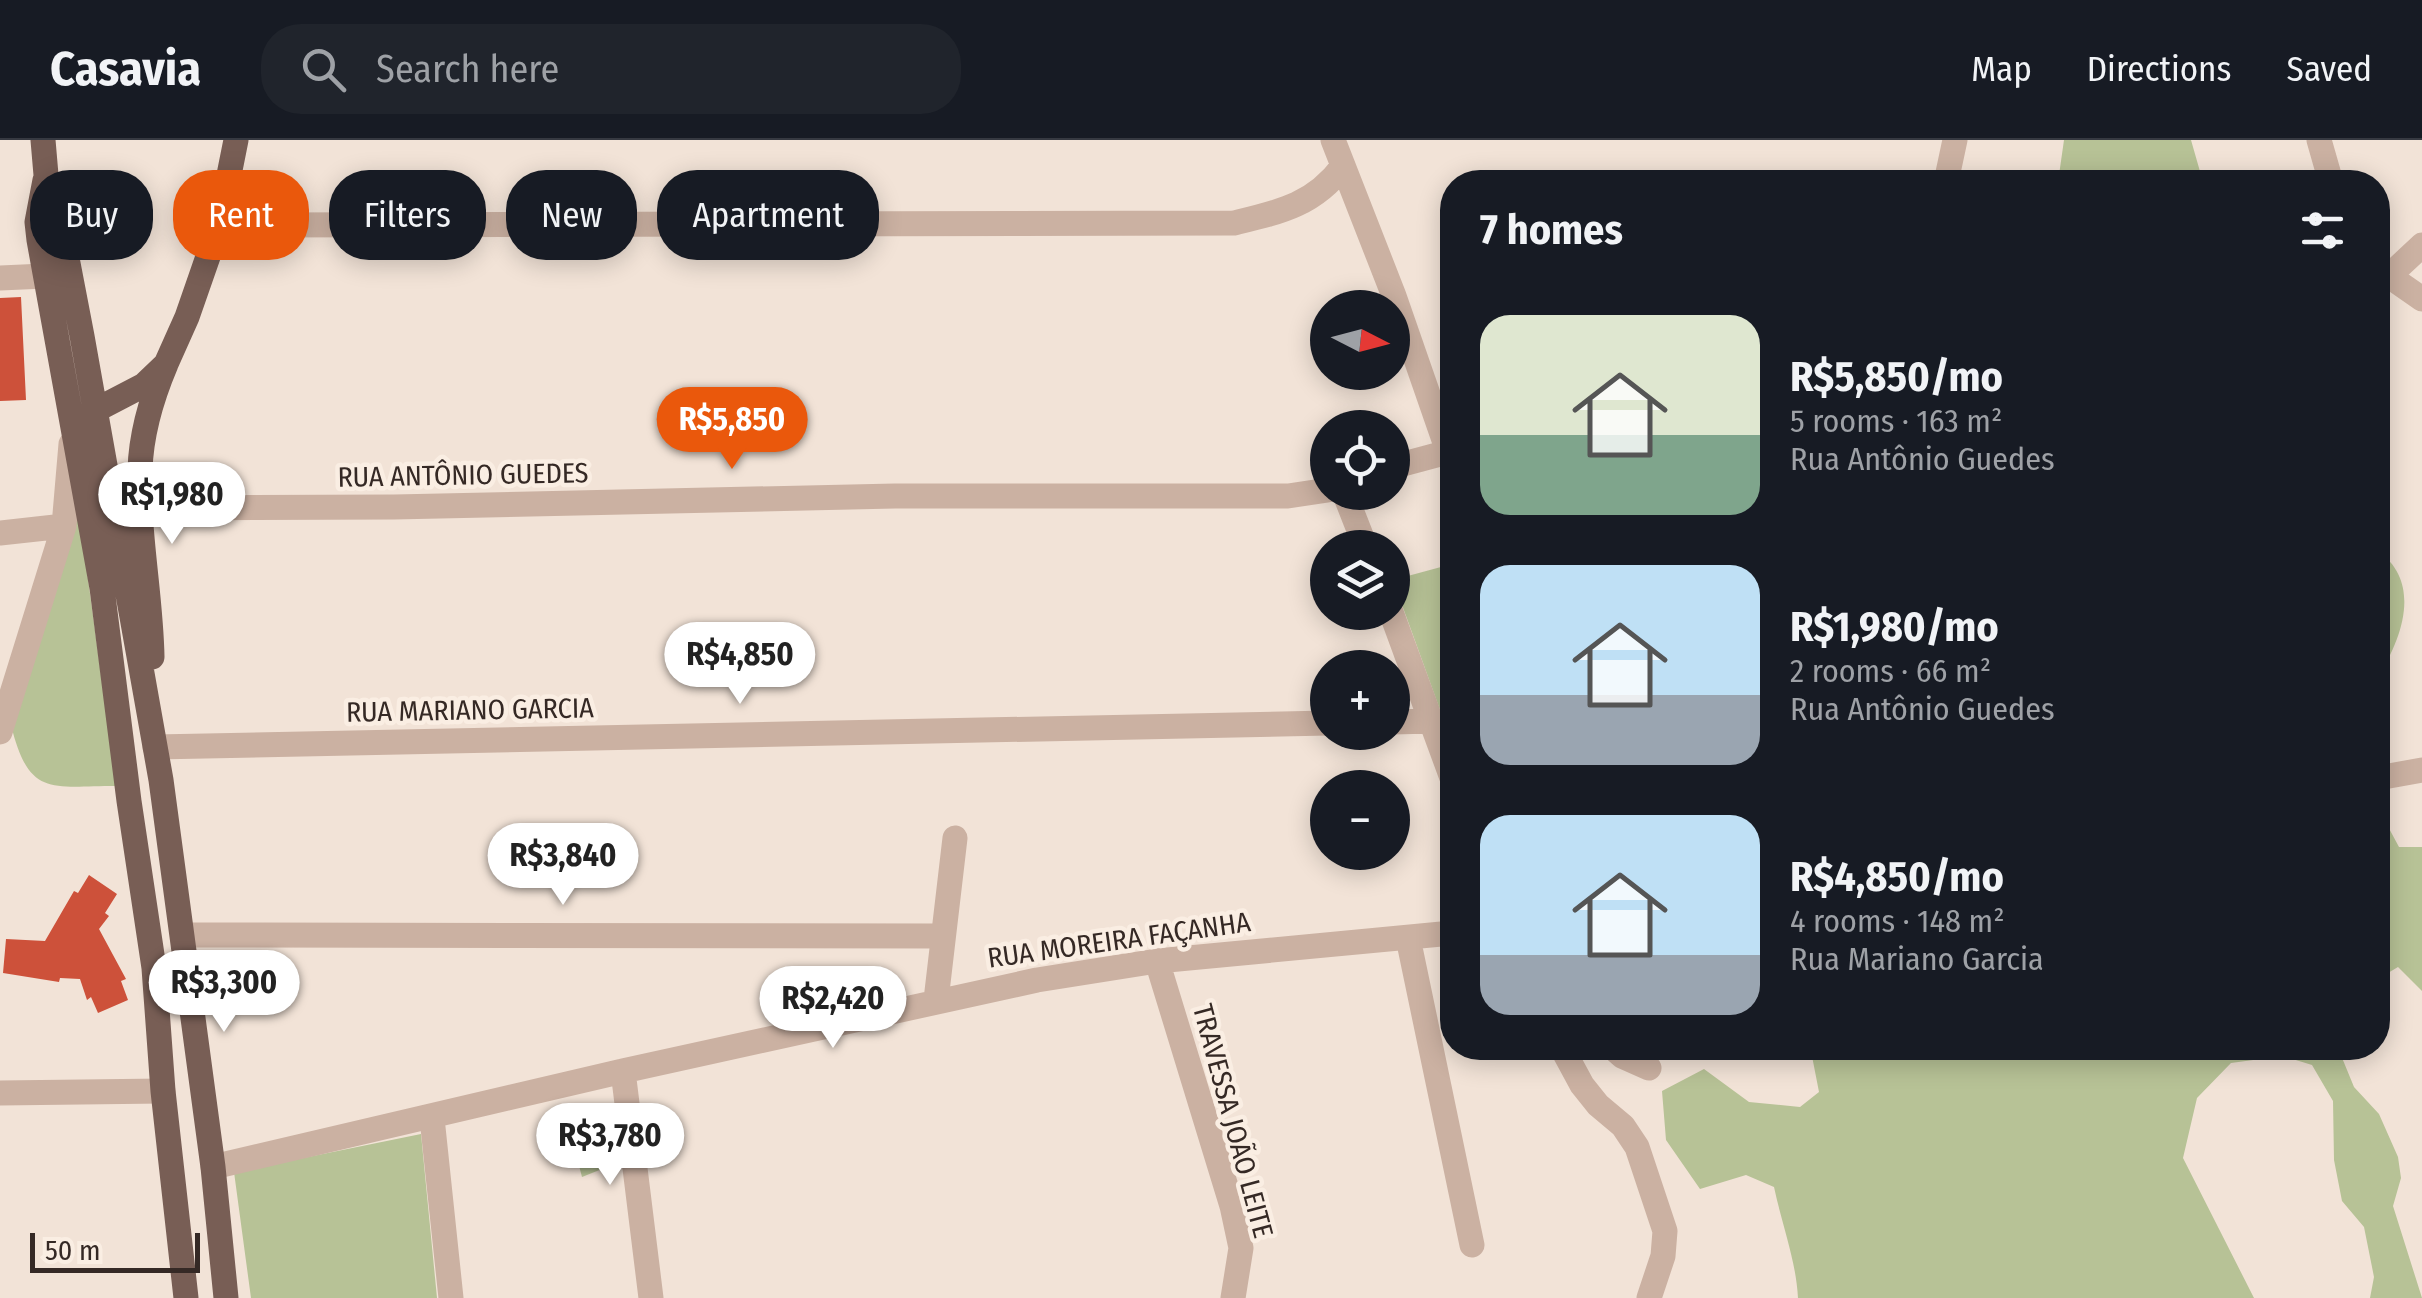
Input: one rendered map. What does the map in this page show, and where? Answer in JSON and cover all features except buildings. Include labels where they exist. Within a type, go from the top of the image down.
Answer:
[{"type":"main road","points":[[43,140],[46,170]]},
{"type":"main road","points":[[230,170],[236,140]]},
{"type":"main road","points":[[43,260],[84,412],[152,734],[214,1167],[226,1298]]},
{"type":"main road","points":[[65,260],[102,588],[154,968],[186,1298]]},
{"type":"main road","points":[[152,734],[151,604],[140,508],[140,467],[153,396],[207,260]]},
{"type":"main road","points":[[84,412],[144,386],[166,364]]},
{"type":"street","points":[[1333,140],[1394,296],[1440,431]]},
{"type":"street","points":[[1949,170],[1955,140]]},
{"type":"street","points":[[2319,140],[2328,170]]},
{"type":"street","points":[[309,225],[1234,223],[1286,211],[1328,187],[1343,166]]},
{"type":"street","points":[[2390,267],[2422,246]]},
{"type":"street","points":[[0,278],[45,276]]},
{"type":"street","points":[[2390,277],[2422,298]]},
{"type":"street","points":[[1425,391],[1440,391]]},
{"type":"street","points":[[0,732],[64,526],[84,412]]},
{"type":"street","points":[[1410,464],[1440,459]]},
{"type":"street","name":"RUA ANTÔNIO GUEDES","points":[[140,508],[914,496],[1288,496],[1310,493]]},
{"type":"street","points":[[0,534],[64,526]]},
{"type":"street","points":[[1398,630],[1440,740]]},
{"type":"street","points":[[1410,722],[1434,721]]},
{"type":"street","name":"RUA MARIANO GARCIA","points":[[152,734],[1310,723]]},
{"type":"street","points":[[2390,776],[2422,770]]},
{"type":"street","points":[[936,1000],[954,838]]},
{"type":"street","name":"RUA MOREIRA FAÇANHA","points":[[214,1167],[623,1070],[1037,980],[1157,961],[1440,934]]},
{"type":"street","points":[[183,935],[942,936]]},
{"type":"street","points":[[1408,938],[1472,1245]]},
{"type":"street","name":"TRAVESSA JOÃO LEITE","points":[[1157,961],[1232,1206],[1241,1248],[1233,1298]]},
{"type":"street","points":[[1568,1060],[1582,1085],[1598,1105],[1624,1126],[1637,1147],[1665,1230],[1663,1256],[1649,1298]]},
{"type":"street","points":[[1631,1060],[1649,1068]]},
{"type":"street","points":[[623,1070],[651,1298]]},
{"type":"street","points":[[0,1092],[163,1091]]},
{"type":"street","points":[[432,1118],[451,1298]]},
{"type":"green space","points":[[2064,140],[2191,140],[2200,170],[2060,170]]},
{"type":"green space","points":[[79,512],[116,786],[46,783],[26,765],[11,725]]},
{"type":"green space","points":[[2390,562],[2404,594],[2390,655]]},
{"type":"green space","points":[[1440,567],[1440,710],[1410,627],[1410,575]]},
{"type":"green space","points":[[2390,830],[2399,847],[2422,847],[2422,991],[2398,967],[2390,972]]},
{"type":"green space","points":[[1813,1060],[2253,1060],[2231,1063],[2197,1098],[2183,1158],[2254,1298],[1798,1298],[1792,1256],[1774,1187],[1746,1175],[1700,1189],[1666,1140],[1662,1091],[1704,1069],[1749,1102],[1800,1107],[1819,1092]]},
{"type":"green space","points":[[2296,1060],[2343,1060],[2354,1087],[2379,1114],[2398,1157],[2401,1178],[2393,1206],[2422,1298],[2370,1298],[2374,1277],[2364,1227],[2342,1201],[2334,1160],[2333,1101],[2312,1065]]},
{"type":"green space","points":[[601,1112],[612,1165],[582,1177],[567,1120]]},
{"type":"green space","points":[[421,1134],[437,1298],[251,1298],[234,1172]]}]
